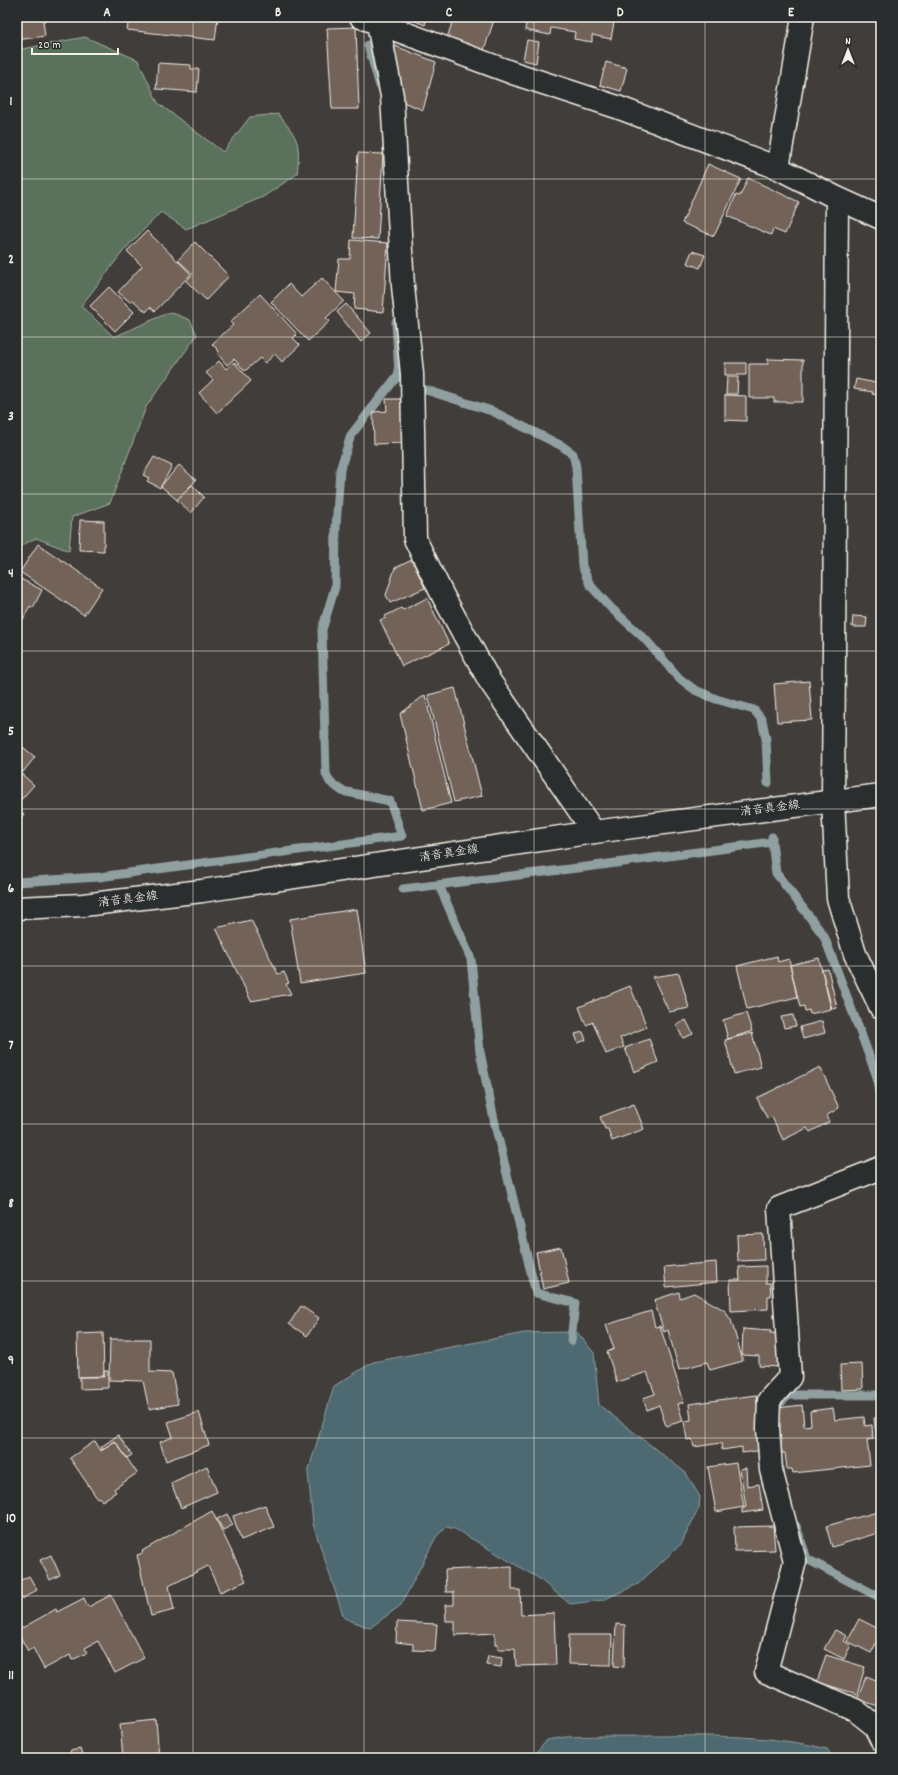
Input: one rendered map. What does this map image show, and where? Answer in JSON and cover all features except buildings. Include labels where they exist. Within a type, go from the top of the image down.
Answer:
[{"type":"street","points":[[778,168],[803,17]]},
{"type":"street","points":[[369,20],[513,73],[617,107],[778,168],[837,198],[881,218]]},
{"type":"street","points":[[369,20],[392,96],[402,286],[412,374],[416,539],[443,596],[489,680],[594,832]]},
{"type":"street","points":[[837,198],[833,801],[838,898],[855,954],[881,1008]]},
{"type":"street","name":"清音真金線","points":[[17,908],[83,905],[202,891],[594,832],[881,795]]},
{"type":"street","points":[[881,1168],[779,1208],[790,1377],[769,1400],[768,1428],[772,1470],[795,1561],[766,1672],[855,1710],[874,1725],[881,1739]]},
{"type":"green space","points":[[85,37],[138,60],[158,103],[223,152],[250,117],[278,114],[294,135],[298,147],[299,154],[297,174],[263,197],[186,229],[161,212],[125,249],[81,306],[114,337],[170,312],[190,320],[197,335],[146,407],[110,503],[72,517],[69,551],[36,538],[17,548],[17,50]]},
{"type":"water","points":[[524,1333],[578,1333],[594,1353],[599,1405],[686,1473],[700,1497],[699,1508],[681,1544],[638,1584],[603,1600],[570,1604],[538,1578],[455,1529],[446,1527],[436,1537],[401,1605],[370,1628],[344,1618],[313,1524],[308,1472],[334,1386],[373,1362]]},
{"type":"water","points":[[565,1737],[745,1737],[800,1743],[827,1749],[833,1758],[538,1758],[538,1751],[547,1740]]},
{"type":"waterway","points":[[368,45],[380,86]]},
{"type":"waterway","points":[[396,322],[399,374],[402,378]]},
{"type":"waterway","points":[[17,882],[99,877],[402,836],[390,801],[342,791],[330,782],[326,774],[322,630],[335,587],[336,527],[340,470],[351,435],[399,374]]},
{"type":"waterway","points":[[423,389],[492,411],[562,446],[573,454],[576,467],[582,566],[590,585],[611,608],[645,639],[679,678],[695,690],[716,699],[754,710],[762,720],[766,739],[768,783]]},
{"type":"waterway","points":[[403,889],[594,866],[772,842],[772,837]]},
{"type":"waterway","points":[[772,842],[776,873],[824,936],[876,1074],[881,1104]]},
{"type":"waterway","points":[[439,885],[471,959],[480,1052],[496,1129],[536,1293],[575,1303],[571,1341]]},
{"type":"waterway","points":[[778,1405],[789,1395],[880,1395],[881,1393]]},
{"type":"waterway","points":[[796,1526],[807,1559],[881,1598]]}]
